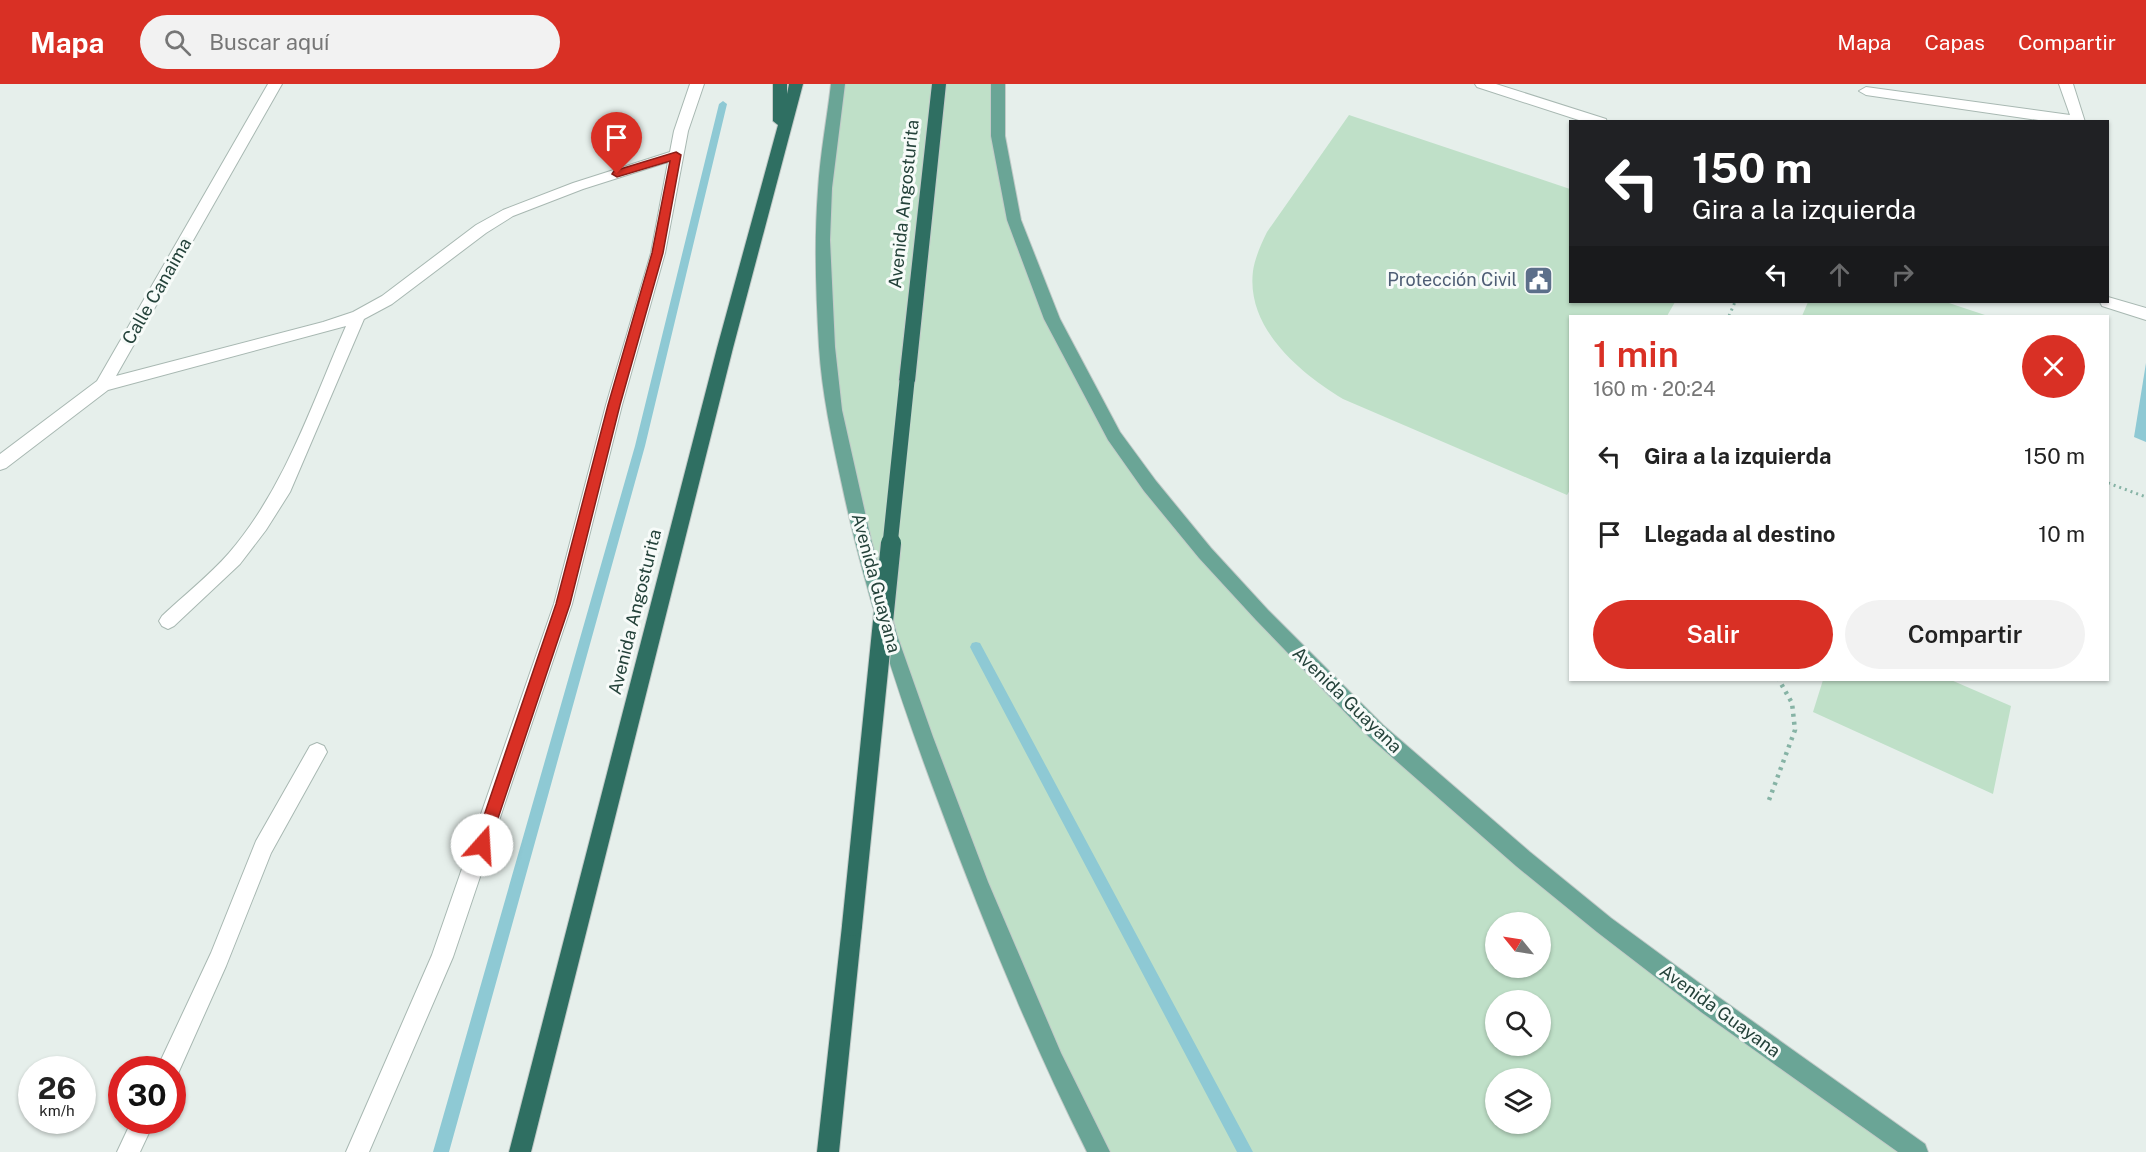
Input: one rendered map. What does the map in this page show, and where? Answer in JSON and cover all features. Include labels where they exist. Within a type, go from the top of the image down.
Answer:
[{"type":"highway","points":[[780,84],[780,141]]},
{"type":"highway","name":"Avenida Angosturita","points":[[520,1152],[796,84]]},
{"type":"highway","name":"Avenida Angosturita","points":[[828,1152],[939,84]]},
{"type":"main road","name":"Avenida Guayana","points":[[838,84],[825,188],[823,230],[827,337],[834,410],[862,539],[892,645],[923,737],[974,871],[1053,1061],[1099,1152]]},
{"type":"main road","name":"Avenida Guayana","points":[[998,84],[998,136],[1014,220],[1052,319],[1114,436],[1150,486],[1205,552],[1262,615],[1376,731],[1523,859],[1604,925],[1671,975],[1917,1152]]},
{"type":"street","name":"Calle Canaima","points":[[0,463],[103,385],[275,84]]},
{"type":"street","points":[[357,1152],[442,957],[563,604],[614,405],[658,253],[681,131],[697,84]]},
{"type":"street","points":[[1482,84],[1595,120]]},
{"type":"street","points":[[1866,91],[2079,120],[2066,84]]},
{"type":"street","points":[[103,385],[327,327],[358,316],[387,300],[481,229],[508,213],[569,189],[676,155]]},
{"type":"street","points":[[2109,303],[2146,314]]},
{"type":"street","points":[[168,621],[234,559],[284,488],[358,316]]},
{"type":"street","points":[[174,1056],[219,959],[263,848],[317,752]]},
{"type":"street","points":[[128,1152],[137,1134]]},
{"type":"path","points":[[2109,483],[2146,497]]},
{"type":"path","points":[[1769,800],[1795,730],[1792,703],[1780,681]]},
{"type":"green space","points":[[838,84],[998,84],[998,136],[1034,274],[1114,436],[1262,615],[1523,859],[1917,1152],[1099,1152],[923,737],[834,410],[824,295]]},
{"type":"green space","points":[[1349,115],[1569,189],[1569,303],[1674,303],[1668,315],[1569,315],[1569,492],[1567,495],[1343,399],[1293,362],[1267,329],[1258,311],[1253,292],[1255,261],[1267,232]]},
{"type":"green space","points":[[1808,303],[1949,303],[1985,315],[1802,315]]},
{"type":"green space","points":[[1823,681],[1953,681],[2011,706],[1993,794],[1813,712]]},
{"type":"water","points":[[2146,363],[2146,442],[2134,437]]},
{"type":"waterway","points":[[441,1152],[640,446],[723,104]]},
{"type":"waterway","points":[[976,647],[1245,1152]]},
{"type":"place","name":"Protección Civil","points":[[1538,280]]},
{"type":"route","points":[[482,845],[563,604],[614,405],[658,253],[676,155],[617,174]]}]
